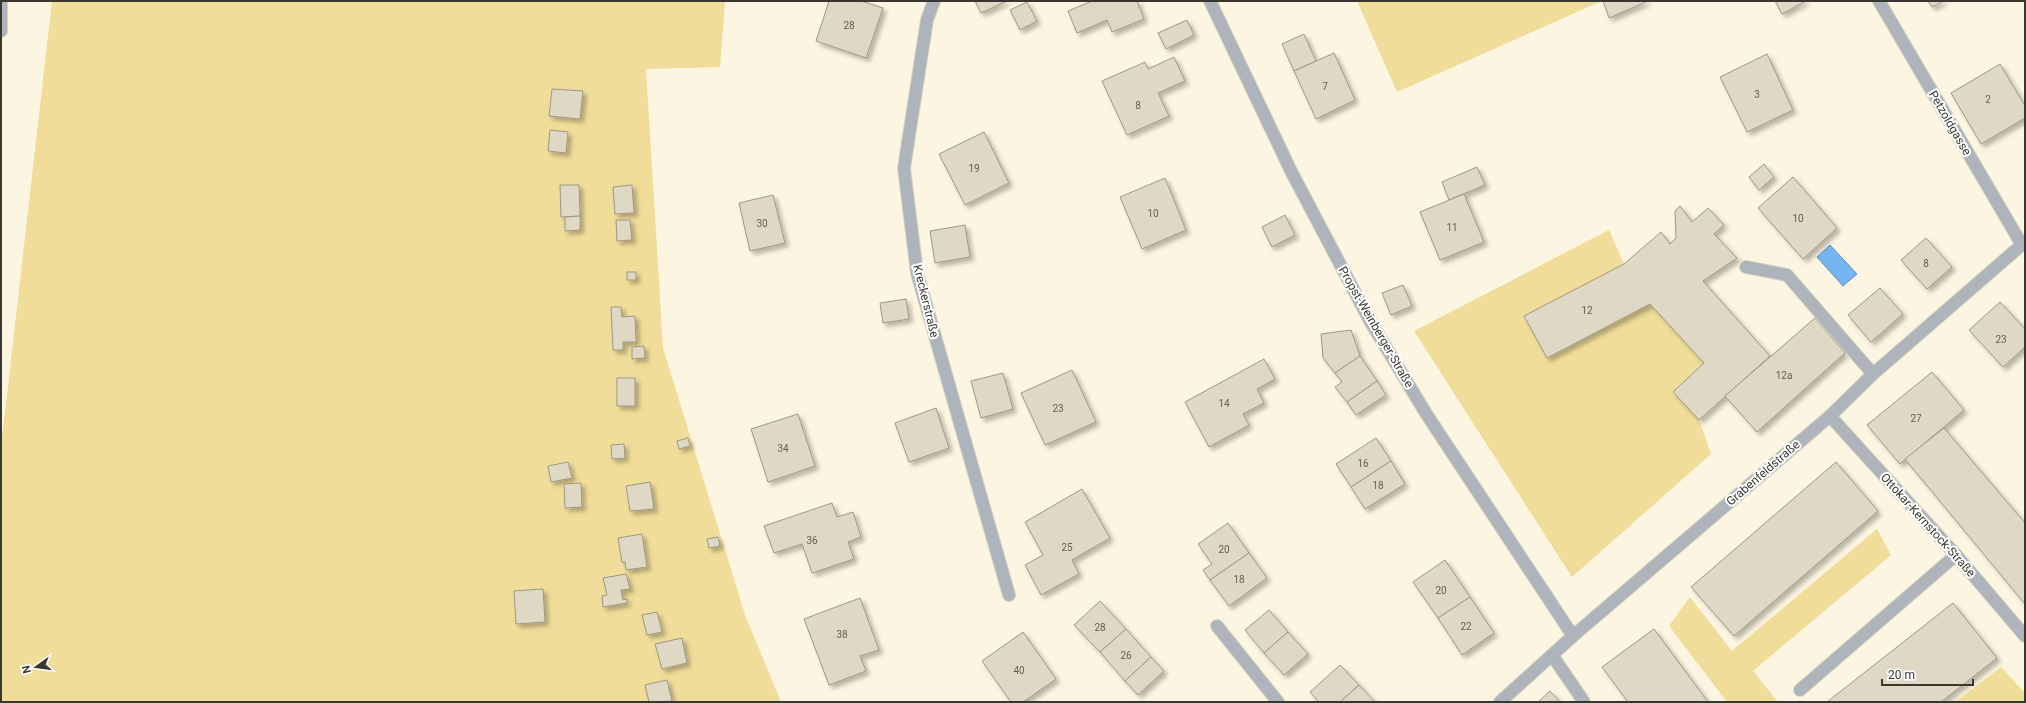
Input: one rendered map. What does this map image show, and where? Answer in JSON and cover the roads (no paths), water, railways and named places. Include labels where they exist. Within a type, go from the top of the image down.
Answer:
[{"type":"street","points":[[1,1],[1,31]]},
{"type":"street","name":"Kreckerstraße","points":[[934,1],[927,20],[904,168],[916,266],[958,420],[1010,595]]},
{"type":"street","name":"Propst-Weinberger-Straße","points":[[1210,1],[1292,173],[1370,321],[1427,415],[1573,636]]},
{"type":"street","name":"Petzoldgasse","points":[[1879,1],[2023,244]]},
{"type":"street","name":"Grabenfeldstraße","points":[[1500,702],[1573,636],[1830,416],[1873,374],[2023,244]]},
{"type":"street","points":[[1746,267],[1787,275],[1873,374]]},
{"type":"street","name":"Ottokar-Kernstock-Straße","points":[[1830,416],[1956,555],[2025,636]]},
{"type":"street","points":[[1800,690],[1956,555]]},
{"type":"street","points":[[1217,626],[1278,702]]},
{"type":"street","points":[[1552,655],[1584,702]]},
{"type":"water","points":[[1830,245],[1857,274],[1843,286],[1817,257]]}]
